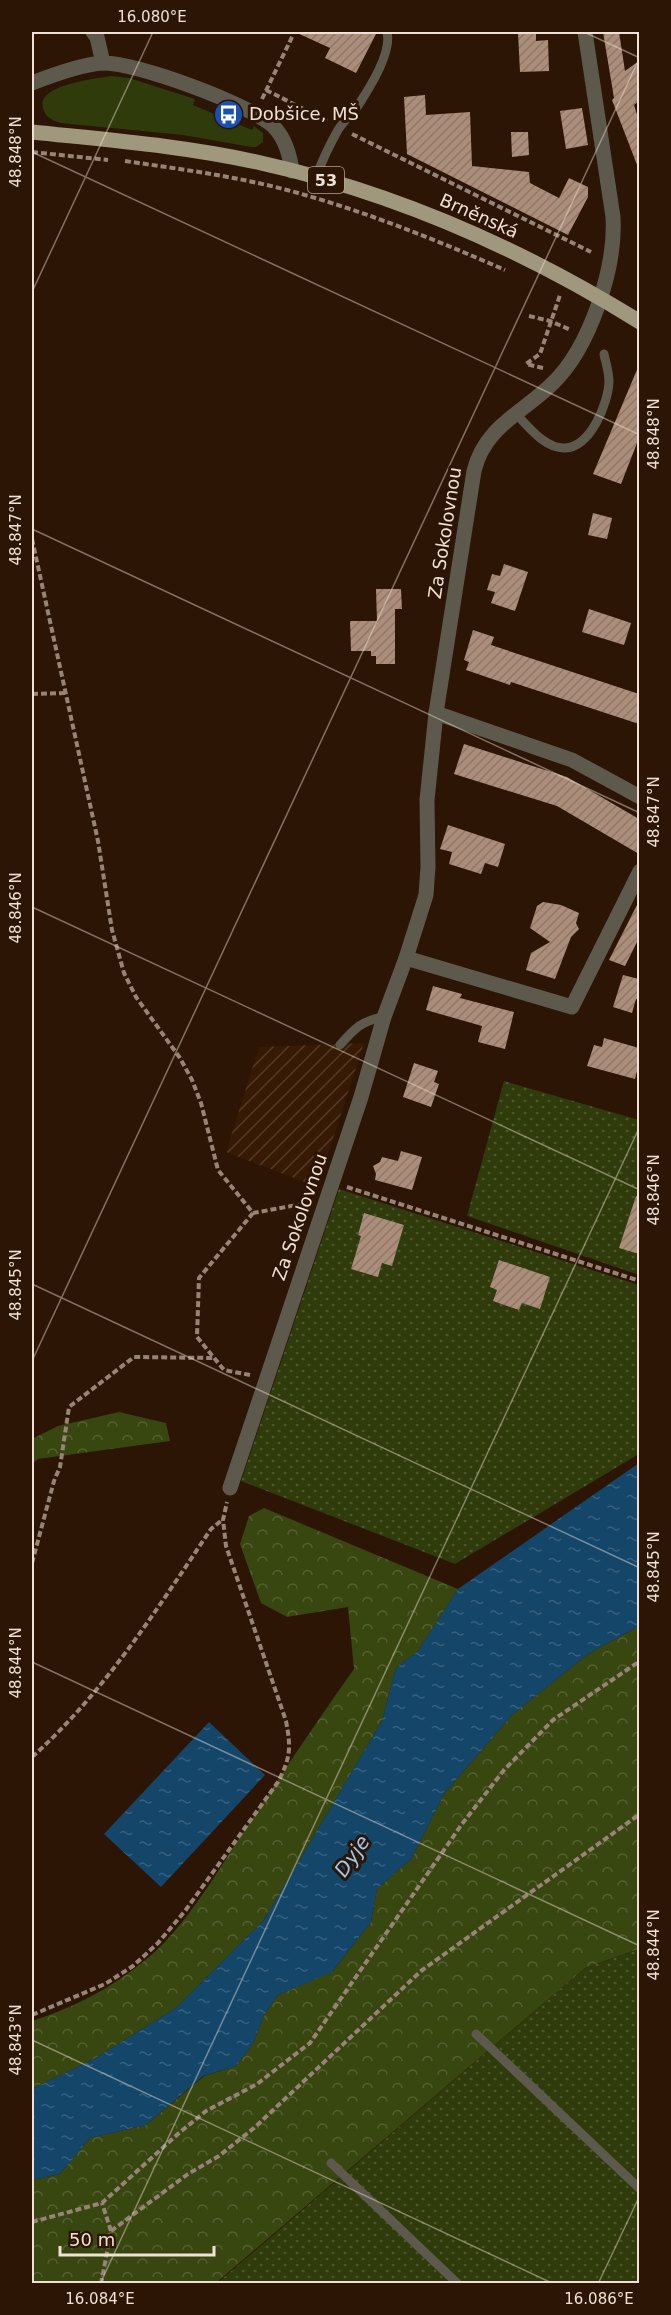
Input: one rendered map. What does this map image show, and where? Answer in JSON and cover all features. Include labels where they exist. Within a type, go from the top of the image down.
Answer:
[{"type":"main road","name":"Brněnská","points":[[32,132],[190,151],[292,171],[371,194],[436,218],[523,256],[600,297],[639,322]]},
{"type":"street","points":[[93,32],[97,37],[103,63]]},
{"type":"street","name":"Za Sokolovnou","points":[[230,1488],[426,895],[427,800],[436,713],[477,460],[490,436],[560,376],[595,313],[612,253],[613,227],[585,32]]},
{"type":"street","points":[[32,83],[103,63],[135,69],[181,83],[232,102],[267,122],[277,131],[285,146],[292,171]]},
{"type":"street","points":[[436,713],[572,759],[639,797]]},
{"type":"street","points":[[406,958],[572,1007],[639,871]]},
{"type":"lane","points":[[316,177],[339,128],[361,102],[385,54],[388,41],[387,32]]},
{"type":"lane","points":[[516,414],[538,436],[551,444],[566,448],[583,440],[598,420],[608,392],[609,372],[604,354]]},
{"type":"lane","points":[[340,1045],[354,1029],[366,1020],[384,1017]]},
{"type":"lane","points":[[477,2034],[639,2189]]},
{"type":"lane","points":[[331,2163],[458,2283]]},
{"type":"path","points":[[260,102],[293,35]]},
{"type":"path","points":[[266,90],[591,252]]},
{"type":"path","points":[[32,152],[110,160]]},
{"type":"path","points":[[121,161],[237,179],[287,190],[411,230],[507,271]]},
{"type":"path","points":[[560,376],[538,366],[526,364],[540,354],[546,343],[550,321],[560,294],[567,297]]},
{"type":"path","points":[[529,316],[550,321],[584,336]]},
{"type":"path","points":[[32,539],[98,841],[112,930],[124,973],[136,997],[180,1058],[192,1080],[201,1103],[218,1170],[253,1213]]},
{"type":"path","points":[[32,694],[65,693]]},
{"type":"path","points":[[333,1182],[639,1281]]},
{"type":"path","points":[[267,1378],[224,1370],[197,1336],[199,1278],[253,1213],[302,1202],[324,1204]]},
{"type":"path","points":[[32,1563],[54,1480],[60,1467],[69,1407],[134,1357],[214,1358]]},
{"type":"path","points":[[32,2015],[105,1984],[133,1966],[158,1943],[278,1782],[288,1763],[291,1745],[286,1721],[226,1546],[223,1520],[230,1488]]},
{"type":"path","points":[[32,1757],[55,1736],[93,1694],[159,1606],[211,1529],[223,1520]]},
{"type":"path","points":[[32,2222],[102,2203],[178,2133],[206,2111],[257,2084],[310,2043],[462,1824],[504,1770],[553,1720],[639,1661]]},
{"type":"path","points":[[111,2230],[188,2174],[219,2156],[254,2128],[421,1971],[639,1814]]},
{"type":"path","points":[[101,2283],[111,2230],[102,2203]]},
{"type":"shaded area","points":[[364,1043],[315,1194],[315,1186],[226,1152],[259,1047]]},
{"type":"green space","points":[[111,76],[129,78],[195,99],[193,105],[252,130],[254,126],[263,133],[263,142],[256,147],[251,147],[183,135],[60,123],[45,114],[43,100],[48,94],[68,84]]},
{"type":"green space","points":[[504,1081],[639,1120],[639,1275],[467,1216]]},
{"type":"green space","points":[[339,1189],[639,1285],[639,1454],[455,1564],[241,1481]]},
{"type":"green space","points":[[119,1412],[166,1423],[170,1441],[38,1459],[32,1464],[32,1439],[58,1426]]},
{"type":"green space","points":[[264,1508],[458,1589],[418,1651],[396,1668],[382,1721],[264,1920],[176,2008],[94,2059],[32,2089],[32,2021],[68,2008],[103,1990],[135,1968],[164,1943],[206,1889],[354,1669],[348,1607],[287,1617],[261,1603],[240,1544],[249,1516]]},
{"type":"green space","points":[[639,1626],[639,1949],[585,1968],[216,2283],[32,2283],[32,2180],[60,2174],[90,2138],[146,2125],[204,2076],[236,2066],[253,2044],[264,2015],[278,1995],[333,1971],[371,1922],[377,1889],[412,1858],[444,1794],[512,1715],[588,1654]]},
{"type":"green space","points":[[639,1949],[639,2283],[216,2284],[585,1968]]},
{"type":"water","name":"Dyje","points":[[639,1463],[639,1626],[588,1654],[512,1715],[444,1794],[412,1858],[377,1889],[371,1922],[332,1972],[278,1995],[264,2015],[253,2044],[236,2066],[203,2076],[146,2125],[90,2138],[60,2174],[32,2180],[32,2089],[94,2059],[176,2008],[264,1920],[382,1721],[396,1668],[418,1651],[458,1589]]},
{"type":"water","points":[[209,1722],[265,1775],[161,1887],[104,1834]]},
{"type":"building","points":[[295,32],[377,32],[356,73],[325,58],[330,48]]},
{"type":"building","points":[[603,32],[619,32],[625,71],[639,61],[639,101],[634,105],[639,121],[639,170],[612,100],[614,98]]},
{"type":"building","points":[[518,33],[536,33],[536,41],[548,40],[549,71],[520,72]]},
{"type":"building","points":[[425,95],[426,115],[470,112],[472,166],[529,172],[530,183],[559,198],[569,178],[588,187],[588,197],[568,235],[407,154],[404,97]]},
{"type":"building","points":[[582,108],[588,145],[566,149],[560,111]]},
{"type":"building","points":[[511,132],[528,132],[529,155],[512,157]]},
{"type":"building","points":[[639,365],[639,438],[621,484],[593,474]]},
{"type":"building","points":[[593,513],[612,518],[607,539],[588,535]]},
{"type":"building","points":[[504,564],[528,572],[515,611],[491,603],[495,592],[487,590],[492,574],[500,576]]},
{"type":"building","points":[[376,589],[401,589],[402,609],[395,609],[395,664],[376,664],[376,656],[371,656],[371,651],[351,651],[350,621],[377,621]]},
{"type":"building","points":[[589,609],[631,623],[624,645],[582,632]]},
{"type":"building","points":[[473,630],[494,637],[491,645],[639,694],[639,724],[511,682],[510,685],[466,670],[469,662],[464,660]]},
{"type":"building","points":[[464,744],[567,777],[639,819],[639,854],[557,806],[454,774]]},
{"type":"building","points":[[448,825],[505,844],[498,867],[485,863],[481,874],[449,864],[452,852],[440,849]]},
{"type":"building","points":[[639,901],[639,938],[625,966],[609,960]]},
{"type":"building","points":[[543,902],[561,905],[579,913],[576,923],[579,929],[571,937],[555,979],[526,970],[531,953],[550,942],[530,928],[537,906]]},
{"type":"building","points":[[623,975],[639,979],[639,1000],[636,999],[632,1013],[613,1007]]},
{"type":"building","points":[[433,986],[462,994],[460,998],[514,1012],[505,1049],[478,1042],[482,1026],[426,1010]]},
{"type":"building","points":[[604,1038],[639,1048],[639,1064],[635,1079],[587,1066],[594,1045],[602,1047]]},
{"type":"building","points":[[414,1063],[438,1071],[434,1082],[439,1084],[431,1107],[403,1097]]},
{"type":"building","points":[[401,1151],[422,1157],[412,1190],[375,1180],[376,1174],[373,1166],[380,1162],[382,1157],[398,1161]]},
{"type":"building","points":[[636,1196],[639,1196],[639,1254],[619,1248]]},
{"type":"building","points":[[364,1213],[404,1225],[392,1266],[382,1263],[378,1277],[351,1269],[361,1236],[358,1235]]},
{"type":"building","points":[[499,1260],[550,1277],[540,1309],[522,1303],[519,1310],[493,1301],[497,1290],[490,1287]]},
{"type":"place","name":"Dobšice, MŠ","points":[[228,114]]}]
